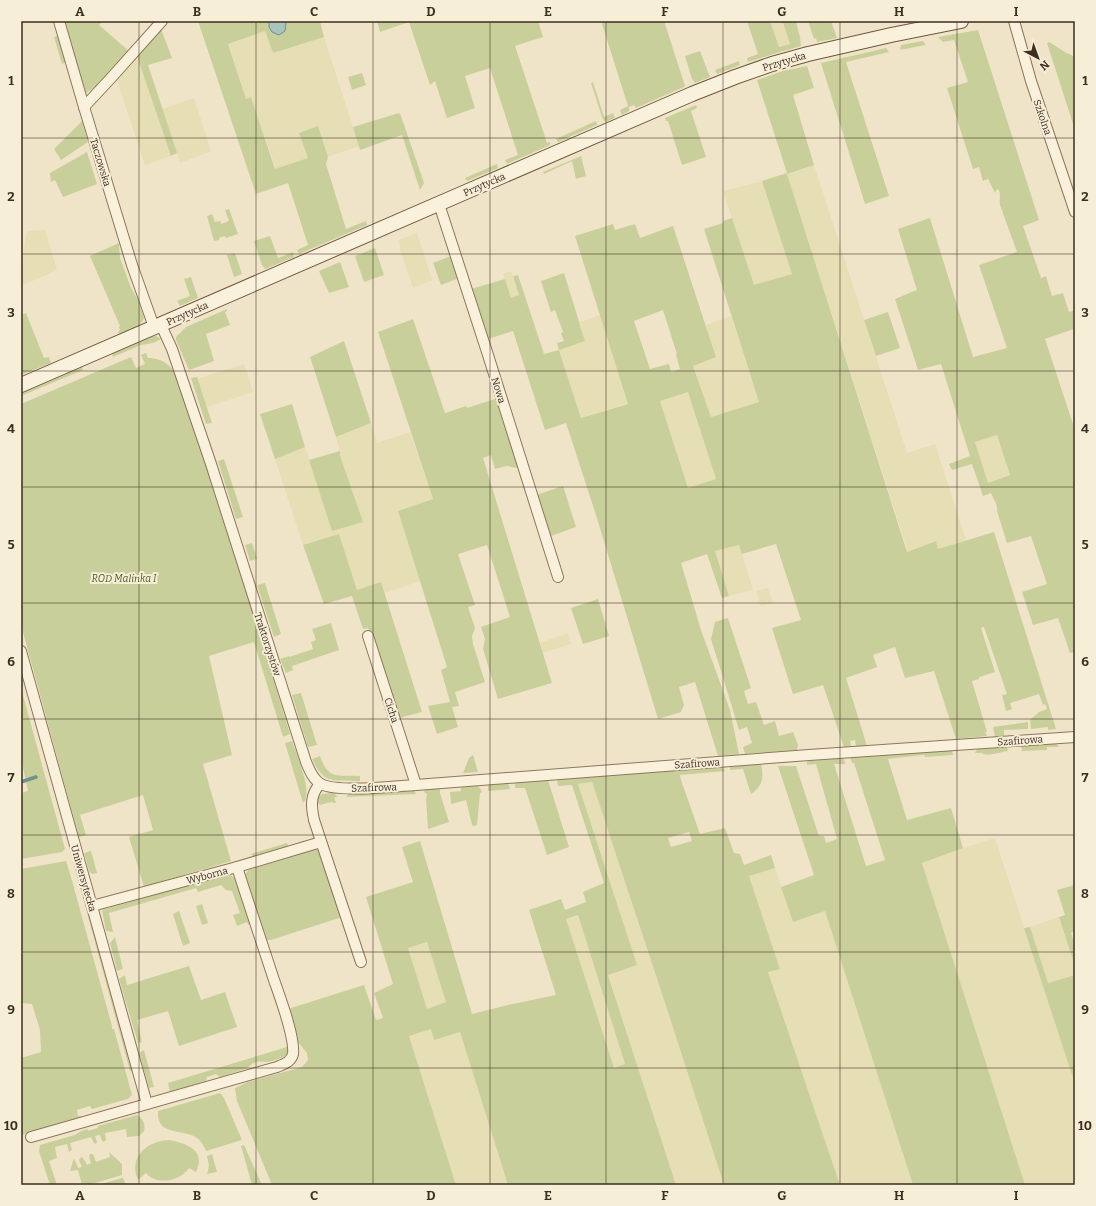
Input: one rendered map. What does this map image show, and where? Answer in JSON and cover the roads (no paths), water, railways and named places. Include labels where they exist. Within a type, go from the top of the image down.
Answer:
[{"type":"main road","name":"Przytycka","points":[[21,385],[685,97],[772,64],[842,46],[961,21]]},
{"type":"street","name":"Taczowska","points":[[60,21],[84,107],[132,265],[158,326]]},
{"type":"street","points":[[84,107],[162,21]]},
{"type":"street","name":"Szkolna","points":[[1014,21],[1031,81],[1075,212]]},
{"type":"street","name":"Nowa","points":[[438,204],[488,355],[558,577]]},
{"type":"street","name":"Traktorzystów","points":[[158,326],[172,349],[211,464],[306,762],[315,779],[320,784]]},
{"type":"street","name":"Cicha","points":[[368,636],[416,785]]},
{"type":"street","name":"Uniwersytecka","points":[[21,651],[146,1104]]},
{"type":"street","name":"Szafirowa","points":[[320,784],[333,787],[352,788],[416,785],[800,755],[1075,737]]},
{"type":"street","points":[[320,784],[314,792],[311,802],[314,820],[361,962]]},
{"type":"street","name":"Wyborna","points":[[92,906],[237,867],[321,842]]},
{"type":"street","points":[[31,1137],[277,1067],[288,1062],[293,1051],[285,1012],[237,867]]},
{"type":"water","points":[[269,21],[284,21],[286,23],[285,31],[279,35],[272,32],[269,27]]},
{"type":"waterway","points":[[21,782],[36,777]]},
{"type":"park label","name":"ROD Malinka I","points":[[124,578]]}]
